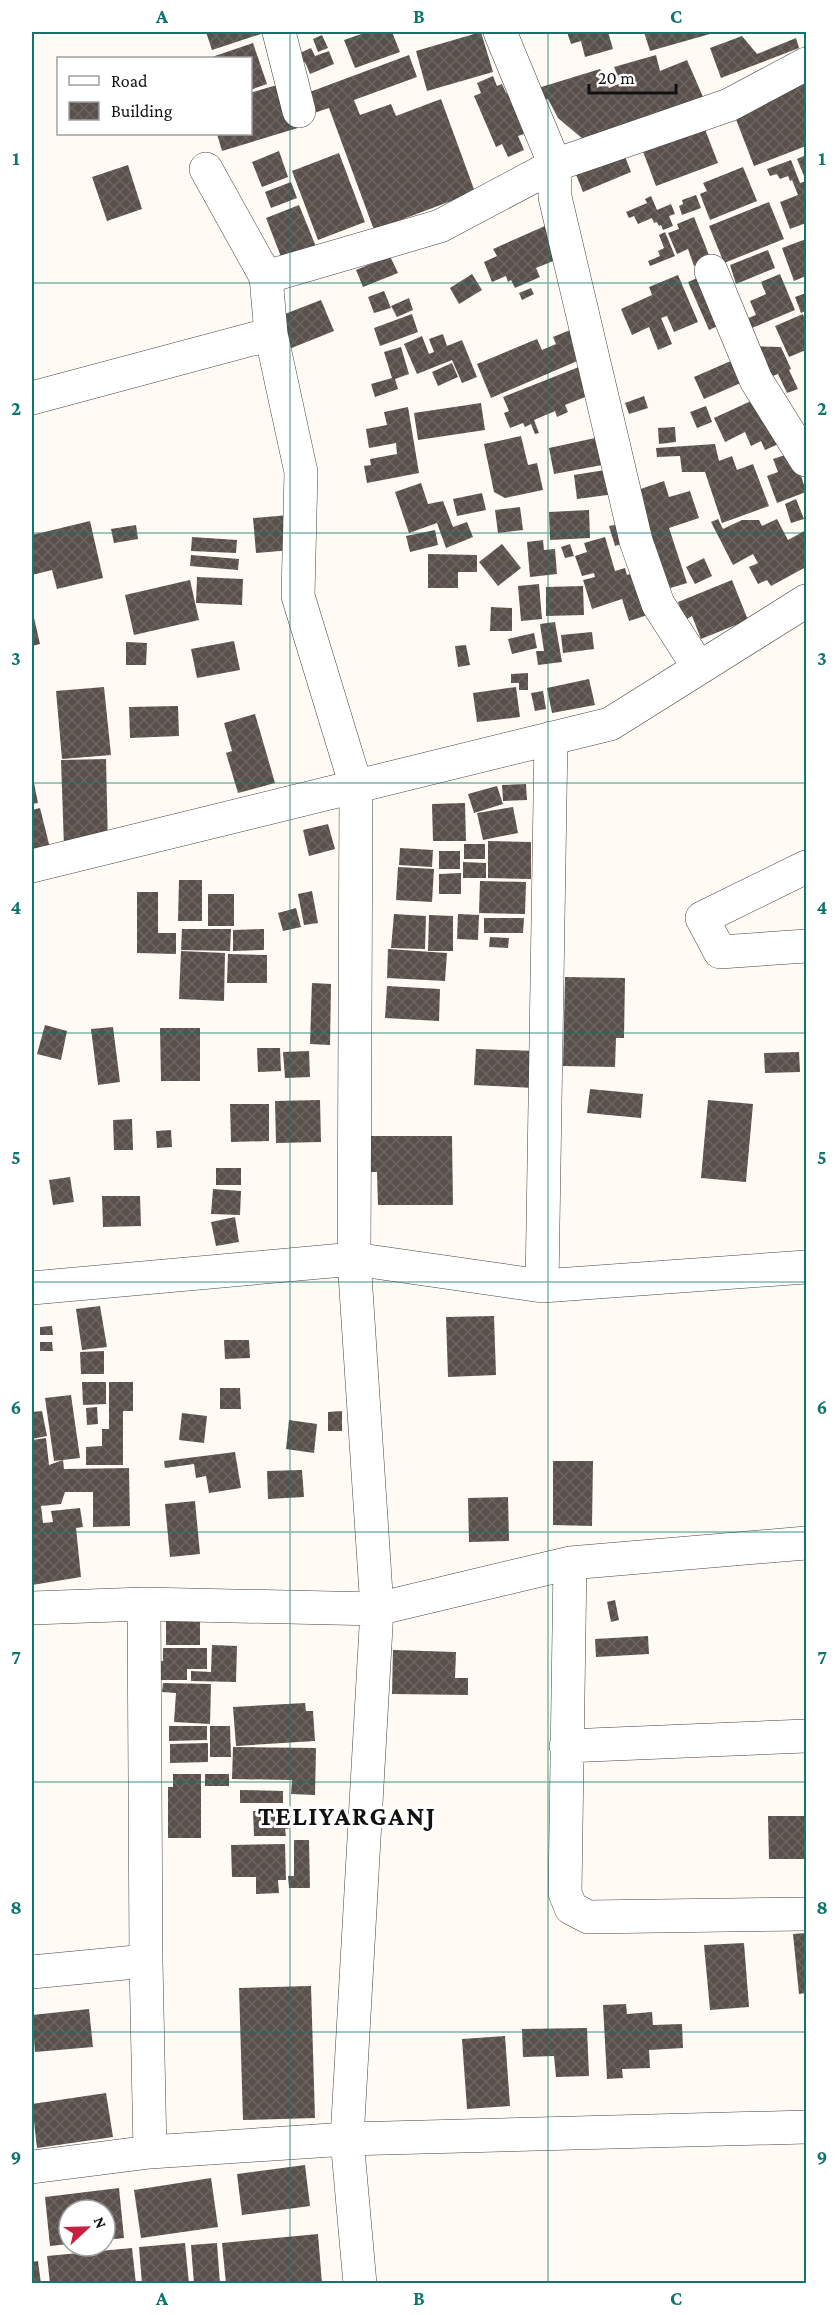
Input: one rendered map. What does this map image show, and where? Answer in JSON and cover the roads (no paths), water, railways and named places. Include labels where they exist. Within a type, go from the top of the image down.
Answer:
[{"type":"street","points":[[279,32],[300,111]]},
{"type":"street","points":[[500,32],[555,165],[555,197],[636,541],[658,604],[699,668]]},
{"type":"street","points":[[266,277],[440,226],[555,165],[729,105],[807,64]]},
{"type":"street","points":[[206,169],[266,277],[271,334],[301,472],[298,596],[357,786],[354,1259],[377,1609],[347,2139],[360,2283]]},
{"type":"street","points":[[711,271],[756,380],[807,460]]},
{"type":"street","points":[[32,398],[271,334]]},
{"type":"street","points":[[32,866],[610,724],[807,601]]},
{"type":"street","points":[[542,1286],[551,738]]},
{"type":"street","points":[[807,867],[702,918],[720,952],[807,946]]},
{"type":"street","points":[[32,1288],[354,1259],[542,1286],[807,1267]]},
{"type":"street","points":[[32,1608],[144,1604],[377,1609],[570,1563],[807,1543]]},
{"type":"street","points":[[570,1563],[565,1893],[572,1908],[588,1917],[807,1914]]},
{"type":"street","points":[[144,1604],[146,1961],[150,2152]]},
{"type":"street","points":[[566,1746],[807,1736]]},
{"type":"street","points":[[32,1972],[146,1961]]},
{"type":"street","points":[[32,2167],[150,2152],[347,2139],[807,2127]]},
{"type":"district","name":"TELIYARGANJ","points":[[347,1816]]}]
